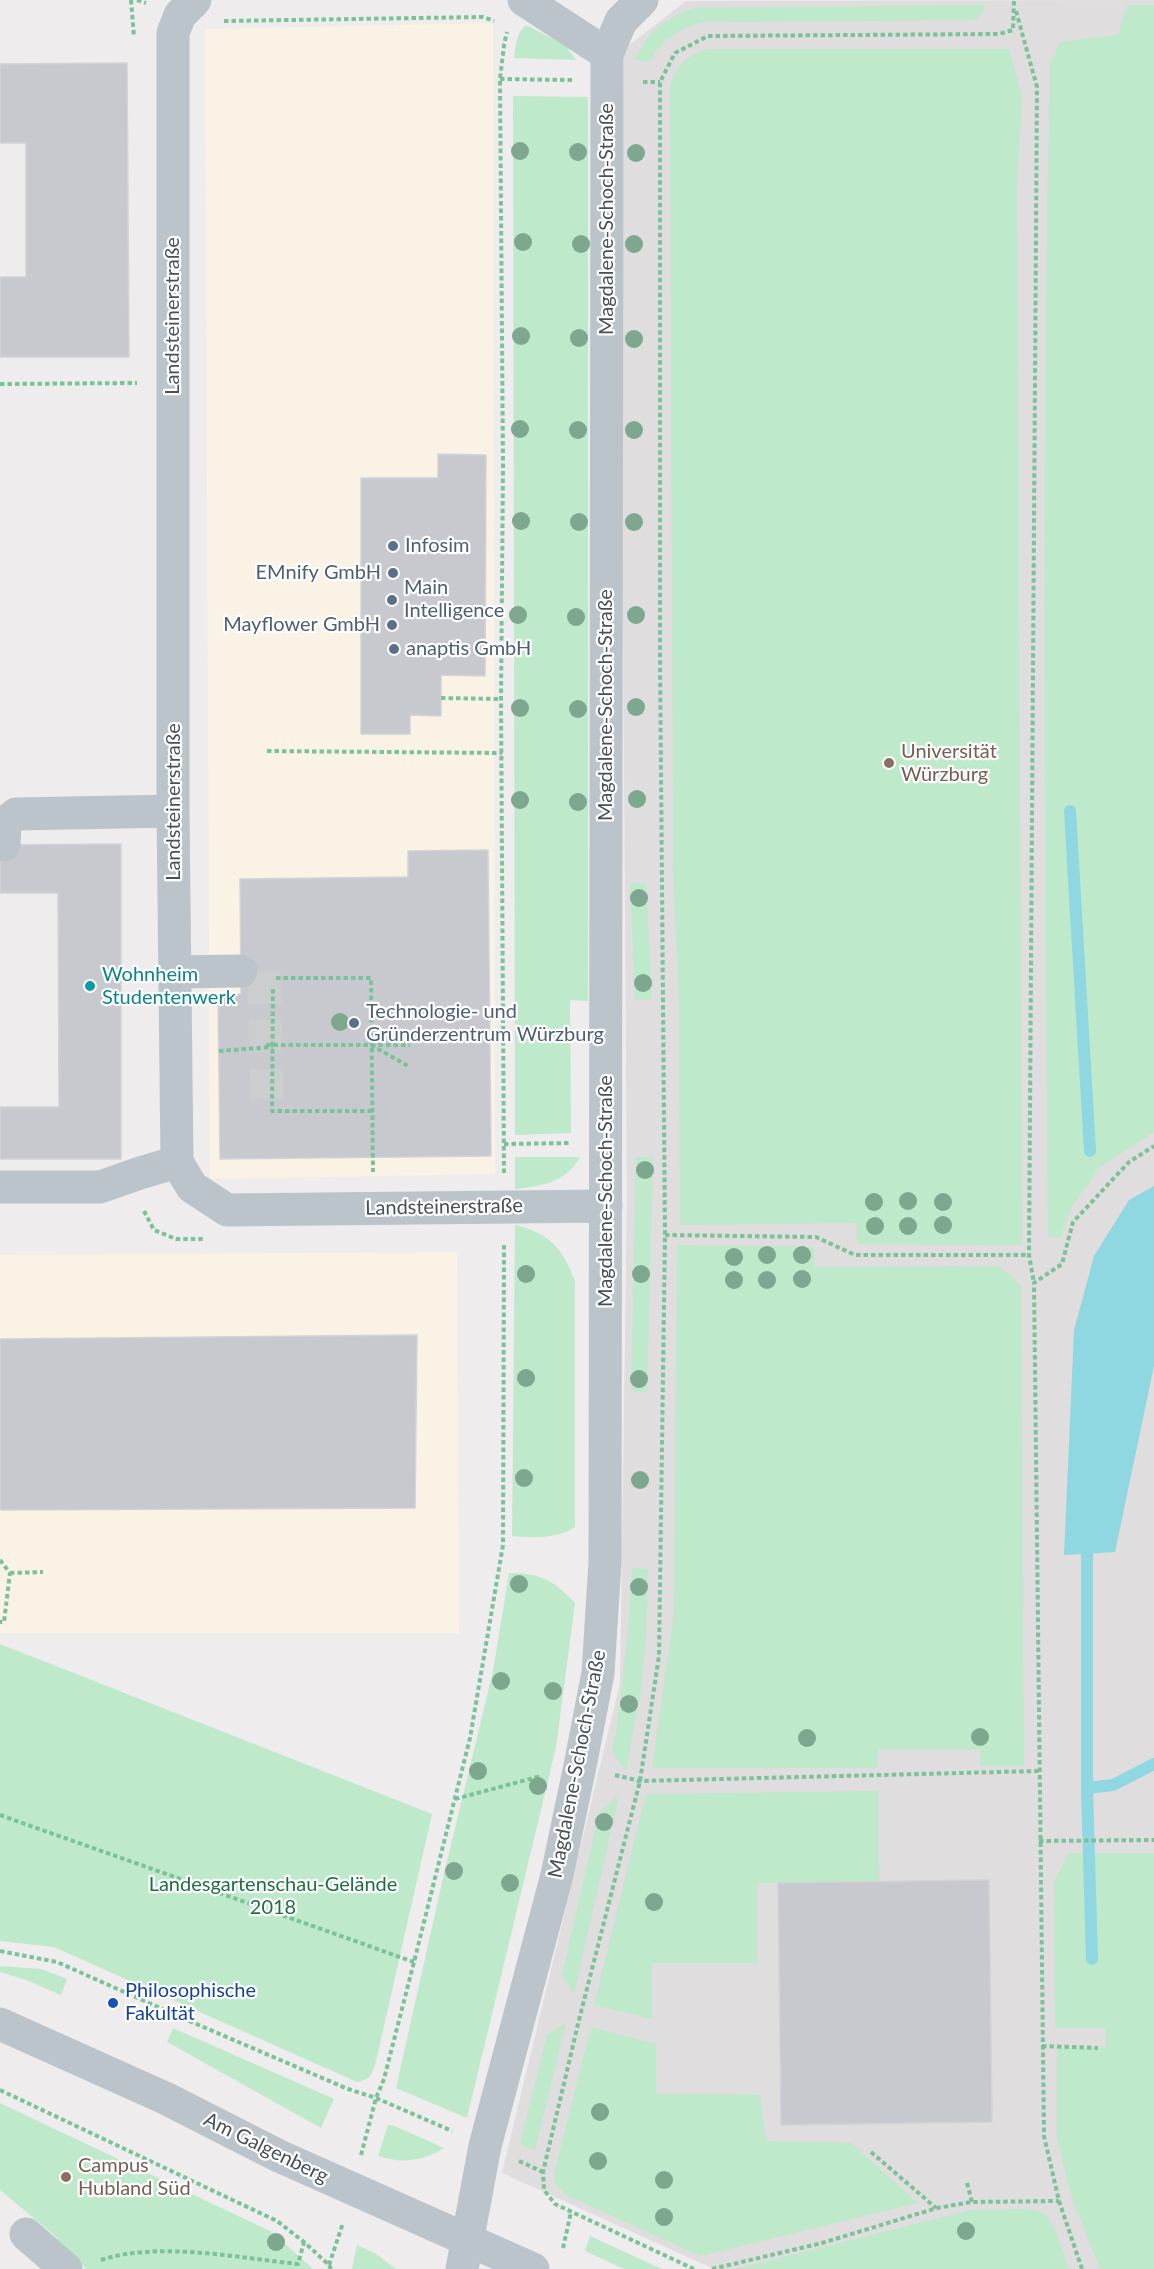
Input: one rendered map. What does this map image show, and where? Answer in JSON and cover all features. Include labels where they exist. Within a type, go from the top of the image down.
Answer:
[{"type":"street","name":"Landsteinerstraße","points":[[195,0],[180,15],[172,33],[173,811],[177,1162],[192,1186],[227,1210],[606,1206]]},
{"type":"street","points":[[516,13],[558,20],[607,54],[621,21],[642,0]]},
{"type":"street","name":"Magdalene-Schoch-Straße","points":[[465,2254],[485,2146],[554,1886],[598,1673],[605,1562],[607,54]]},
{"type":"street","points":[[4,845],[5,823],[16,814],[173,811]]},
{"type":"street","points":[[176,972],[241,971]]},
{"type":"street","points":[[0,1187],[100,1187],[177,1162]]},
{"type":"street","name":"Am Galgenberg","points":[[0,2024],[165,2098],[465,2254],[533,2269]]},
{"type":"street","points":[[27,2234],[80,2266]]},
{"type":"path","points":[[694,2269],[555,2204],[544,2190],[543,2172],[640,1781],[659,1656],[665,1235],[660,655],[660,82],[675,53],[708,36],[999,34],[1014,30],[1014,2]]},
{"type":"path","points":[[1014,2],[1037,87],[1029,1255],[1034,1283],[1044,2136],[1059,2201],[1082,2269]]},
{"type":"path","points":[[362,2149],[376,2098],[384,2079],[470,1738],[503,1545],[504,1144],[501,699],[503,466],[500,79],[504,45],[516,13]]},
{"type":"path","points":[[223,21],[483,17],[500,23]]},
{"type":"path","points":[[500,79],[581,81]]},
{"type":"path","points":[[0,384],[174,383]]},
{"type":"path","points":[[441,698],[501,699]]},
{"type":"path","points":[[267,751],[502,753]]},
{"type":"path","points":[[371,1111],[272,1111],[273,978],[371,978],[372,1144]]},
{"type":"path","points":[[266,1045],[410,1045]]},
{"type":"path","points":[[371,1045],[410,1066]]},
{"type":"path","points":[[219,1051],[273,1047]]},
{"type":"path","points":[[504,1144],[606,1142]]},
{"type":"path","points":[[1034,1283],[1062,1264],[1073,1222],[1129,1162],[1154,1146]]},
{"type":"path","points":[[665,1235],[816,1237],[855,1255],[1029,1255]]},
{"type":"path","points":[[0,1560],[10,1573],[4,1622],[0,1622]]},
{"type":"path","points":[[10,1573],[43,1572]]},
{"type":"path","points":[[455,1799],[580,1766],[640,1781],[1039,1771]]},
{"type":"path","points":[[0,1815],[414,1962]]},
{"type":"path","points":[[1039,1841],[1154,1840]]},
{"type":"path","points":[[0,1951],[57,1962],[348,2089],[376,2098],[458,2134]]},
{"type":"path","points":[[1042,2046],[1098,2048]]},
{"type":"path","points":[[0,2090],[277,2222],[304,2242],[330,2267],[339,2236]]},
{"type":"path","points":[[872,2152],[937,2208]]},
{"type":"path","points":[[516,2160],[543,2172]]},
{"type":"path","points":[[967,2183],[972,2202]]},
{"type":"path","points":[[712,2269],[822,2243],[937,2208],[972,2202],[1059,2201]]},
{"type":"path","points":[[564,2241],[571,2212]]},
{"type":"path","points":[[80,2266],[114,2256],[176,2251],[298,2264],[304,2242]]},
{"type":"shaded area","name":"Universität Würzburg","points":[[1154,0],[1154,2269],[714,2269],[502,2173],[620,1683],[627,1199],[621,327],[624,49],[686,1]]},
{"type":"shaded area","points":[[493,23],[495,1174],[210,1179],[205,29]]},
{"type":"shaded area","points":[[457,1252],[459,1633],[0,1633],[0,1255]]},
{"type":"green space","points":[[985,5],[983,12],[975,20],[704,22],[687,28],[666,40],[650,61],[635,60],[651,34],[665,22],[693,8]]},
{"type":"green space","points":[[1127,5],[1154,5],[1154,1132],[1100,1167],[1072,1207],[1060,1238],[1048,1236],[1045,503],[1050,63],[1060,42],[1118,35]]},
{"type":"green space","points":[[526,25],[565,45],[576,60],[514,58],[518,36]]},
{"type":"green space","points":[[706,49],[1009,49],[1022,96],[1017,186],[1022,1245],[857,1244],[857,1223],[680,1225],[679,1003],[673,869],[670,87],[678,67]]},
{"type":"green space","points":[[513,96],[588,97],[588,1001],[570,1000],[571,1133],[515,1135]]},
{"type":"green space","points":[[630,883],[646,883],[652,999],[635,1000]]},
{"type":"green space","points":[[515,1157],[580,1157],[568,1173],[552,1182],[515,1189]]},
{"type":"green space","points":[[636,1157],[653,1157],[647,1392],[631,1391]]},
{"type":"green space","points":[[515,1225],[538,1233],[554,1244],[566,1261],[575,1282],[575,1527],[561,1534],[545,1537],[512,1536]]},
{"type":"green space","points":[[677,1245],[814,1247],[815,1267],[999,1266],[1021,1286],[1024,1766],[980,1766],[980,1750],[878,1750],[877,1768],[652,1768],[674,1614]]},
{"type":"green space","points":[[632,1568],[648,1569],[641,1689],[626,1771],[612,1752],[625,1661]]},
{"type":"green space","points":[[509,1573],[530,1574],[546,1579],[575,1603],[556,1747],[467,2118],[396,2088],[443,1878],[493,1671]]},
{"type":"green space","name":"Landesgartenschau-Gelände 2018","points":[[0,1644],[432,1814],[377,2057],[369,2077],[357,2082],[54,1947],[0,1941]]},
{"type":"green space","points":[[878,1791],[879,1882],[757,1883],[757,1963],[652,1963],[652,2019],[594,2005],[646,1794]]},
{"type":"green space","points":[[619,1795],[574,1994],[562,1976],[599,1813]]},
{"type":"green space","points":[[1069,1853],[1154,1853],[1154,2269],[1100,2269],[1072,2199],[1057,2138],[1057,2048],[1106,2048],[1105,2028],[1055,2028],[1054,1882]]},
{"type":"green space","points":[[0,1966],[41,1969],[67,1979],[61,1995],[0,1972]]},
{"type":"green space","points":[[566,2023],[535,2150],[520,2144],[547,2035]]},
{"type":"green space","points":[[591,2027],[656,2044],[656,2094],[760,2095],[766,2141],[851,2143],[918,2203],[700,2256],[566,2195],[555,2183],[554,2174]]},
{"type":"green space","points":[[173,2028],[334,2099],[321,2128],[167,2042]]},
{"type":"green space","name":"Campus Hubland Süd","points":[[0,2103],[272,2232],[313,2269],[86,2269],[53,2234],[0,2190]]},
{"type":"green space","points":[[388,2125],[444,2148],[428,2156],[412,2160],[395,2160],[378,2156]]},
{"type":"green space","points":[[1026,2209],[1041,2212],[1046,2216],[1054,2229],[1069,2269],[735,2269],[971,2210]]},
{"type":"green space","points":[[590,2236],[662,2269],[624,2269],[585,2251]]},
{"type":"green space","points":[[357,2245],[376,2254],[396,2269],[352,2269]]},
{"type":"water","points":[[1154,1186],[1154,1366],[1115,1552],[1064,1555],[1074,1330],[1094,1256],[1129,1200]]},
{"type":"building","points":[[127,63],[129,357],[0,357],[0,277],[26,277],[26,143],[0,143],[0,64]]},
{"type":"building","points":[[438,454],[486,455],[485,676],[441,675],[441,716],[410,715],[410,734],[361,734],[361,478],[438,478]]},
{"type":"building","name":"Wohnheim Studentenwerk","points":[[121,844],[121,1159],[0,1159],[0,1107],[59,1107],[58,893],[0,893],[0,845]]},
{"type":"building","name":"Technologie- und Gründerzentrum Würzburg","points":[[488,850],[491,1156],[220,1159],[218,994],[241,994],[240,879],[408,877],[408,851]]},
{"type":"building","points":[[417,1335],[415,1508],[0,1510],[0,1339]]},
{"type":"building","points":[[989,1880],[992,2122],[781,2125],[778,1883]]},
{"type":"waterway","points":[[1070,811],[1090,1151]]},
{"type":"waterway","points":[[1087,1553],[1087,1788],[1092,1959]]},
{"type":"waterway","points":[[1087,1788],[1113,1785],[1154,1764]]},
{"type":"tunnel","points":[[264,971],[267,1099]]},
{"type":"place","name":"Infosim","points":[[393,546]]},
{"type":"place","name":"EMnify GmbH","points":[[393,573]]},
{"type":"place","name":"Main Intelligence","points":[[392,600]]},
{"type":"place","name":"Mayflower GmbH","points":[[392,625]]},
{"type":"place","name":"anaptis GmbH","points":[[394,649]]},
{"type":"place","name":"Universität Würzburg","points":[[889,763]]},
{"type":"place","name":"Wohnheim Studentenwerk","points":[[90,986]]},
{"type":"place","name":"Technologie- und Gründerzentrum Würzburg","points":[[354,1023]]},
{"type":"place","name":"Philosophische Fakultät","points":[[113,2003]]},
{"type":"place","name":"Campus Hubland Süd","points":[[66,2177]]}]
